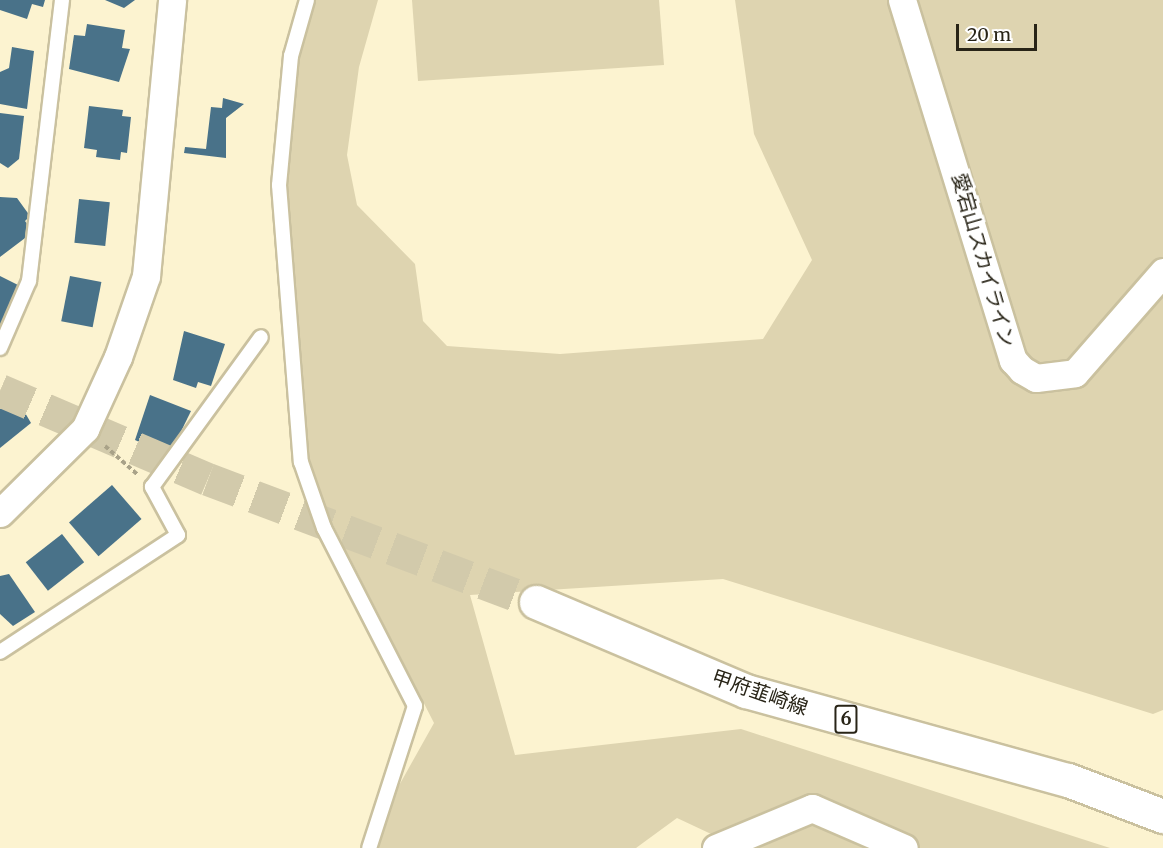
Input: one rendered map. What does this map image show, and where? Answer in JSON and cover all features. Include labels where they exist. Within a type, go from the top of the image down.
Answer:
[{"type":"main road","name":"甲府韮崎線","points":[[536,602],[746,691],[1068,780],[1163,816]]},
{"type":"street","points":[[0,513],[85,429],[118,357],[146,276],[172,0]]},
{"type":"street","name":"愛宕山スカイライン","points":[[902,0],[1013,360],[1022,370],[1036,378],[1074,373],[1163,272]]},
{"type":"street","points":[[716,848],[812,808],[904,848]]},
{"type":"lane","points":[[0,348],[29,281],[62,0]]},
{"type":"lane","points":[[307,0],[291,56],[279,185],[301,462],[324,528],[415,706],[369,848]]},
{"type":"lane","points":[[0,652],[178,535],[152,487],[261,337]]},
{"type":"path","points":[[85,429],[152,487]]},
{"type":"shaded area","points":[[307,0],[378,0],[359,67],[347,155],[357,205],[415,264],[423,321],[447,346],[560,354],[763,339],[812,260],[754,134],[735,0],[1163,0],[1163,710],[1153,714],[723,579],[470,595],[515,755],[741,729],[1110,848],[741,848],[677,818],[636,848],[364,848],[434,723],[301,462],[279,185]]},
{"type":"shaded area","points":[[412,0],[659,0],[664,65],[418,81]]},
{"type":"building","points":[[0,0],[45,0],[43,7],[32,4],[27,19],[0,10]]},
{"type":"building","points":[[105,0],[135,0],[124,8]]},
{"type":"building","points":[[87,24],[125,30],[122,48],[130,49],[119,82],[69,69],[74,35],[85,36]]},
{"type":"building","points":[[12,47],[34,51],[27,109],[0,104],[0,72],[9,68]]},
{"type":"building","points":[[223,98],[244,104],[226,118],[226,158],[184,153],[185,147],[206,149],[211,107],[222,108]]},
{"type":"building","points":[[89,106],[123,110],[122,116],[131,117],[127,153],[121,152],[120,160],[96,157],[97,150],[84,148]]},
{"type":"building","points":[[0,113],[24,116],[19,159],[8,168],[0,163]]},
{"type":"building","points":[[0,197],[17,198],[30,216],[25,221],[33,232],[0,257]]},
{"type":"building","points":[[79,199],[110,202],[105,246],[74,243]]},
{"type":"building","points":[[0,276],[18,285],[0,330]]},
{"type":"building","points":[[70,276],[101,282],[93,327],[61,321]]},
{"type":"building","points":[[184,331],[225,344],[211,386],[198,382],[196,388],[173,380]]},
{"type":"building","points":[[150,395],[191,411],[169,456],[135,440]]},
{"type":"building","points":[[17,399],[31,423],[0,448],[0,409]]},
{"type":"building","points":[[112,485],[142,519],[99,556],[69,522]]},
{"type":"building","points":[[62,534],[84,562],[48,591],[26,562]]},
{"type":"building","points":[[9,574],[35,612],[13,626],[0,614],[0,576]]},
{"type":"tunnel","points":[[0,390],[208,479],[536,602]]}]
